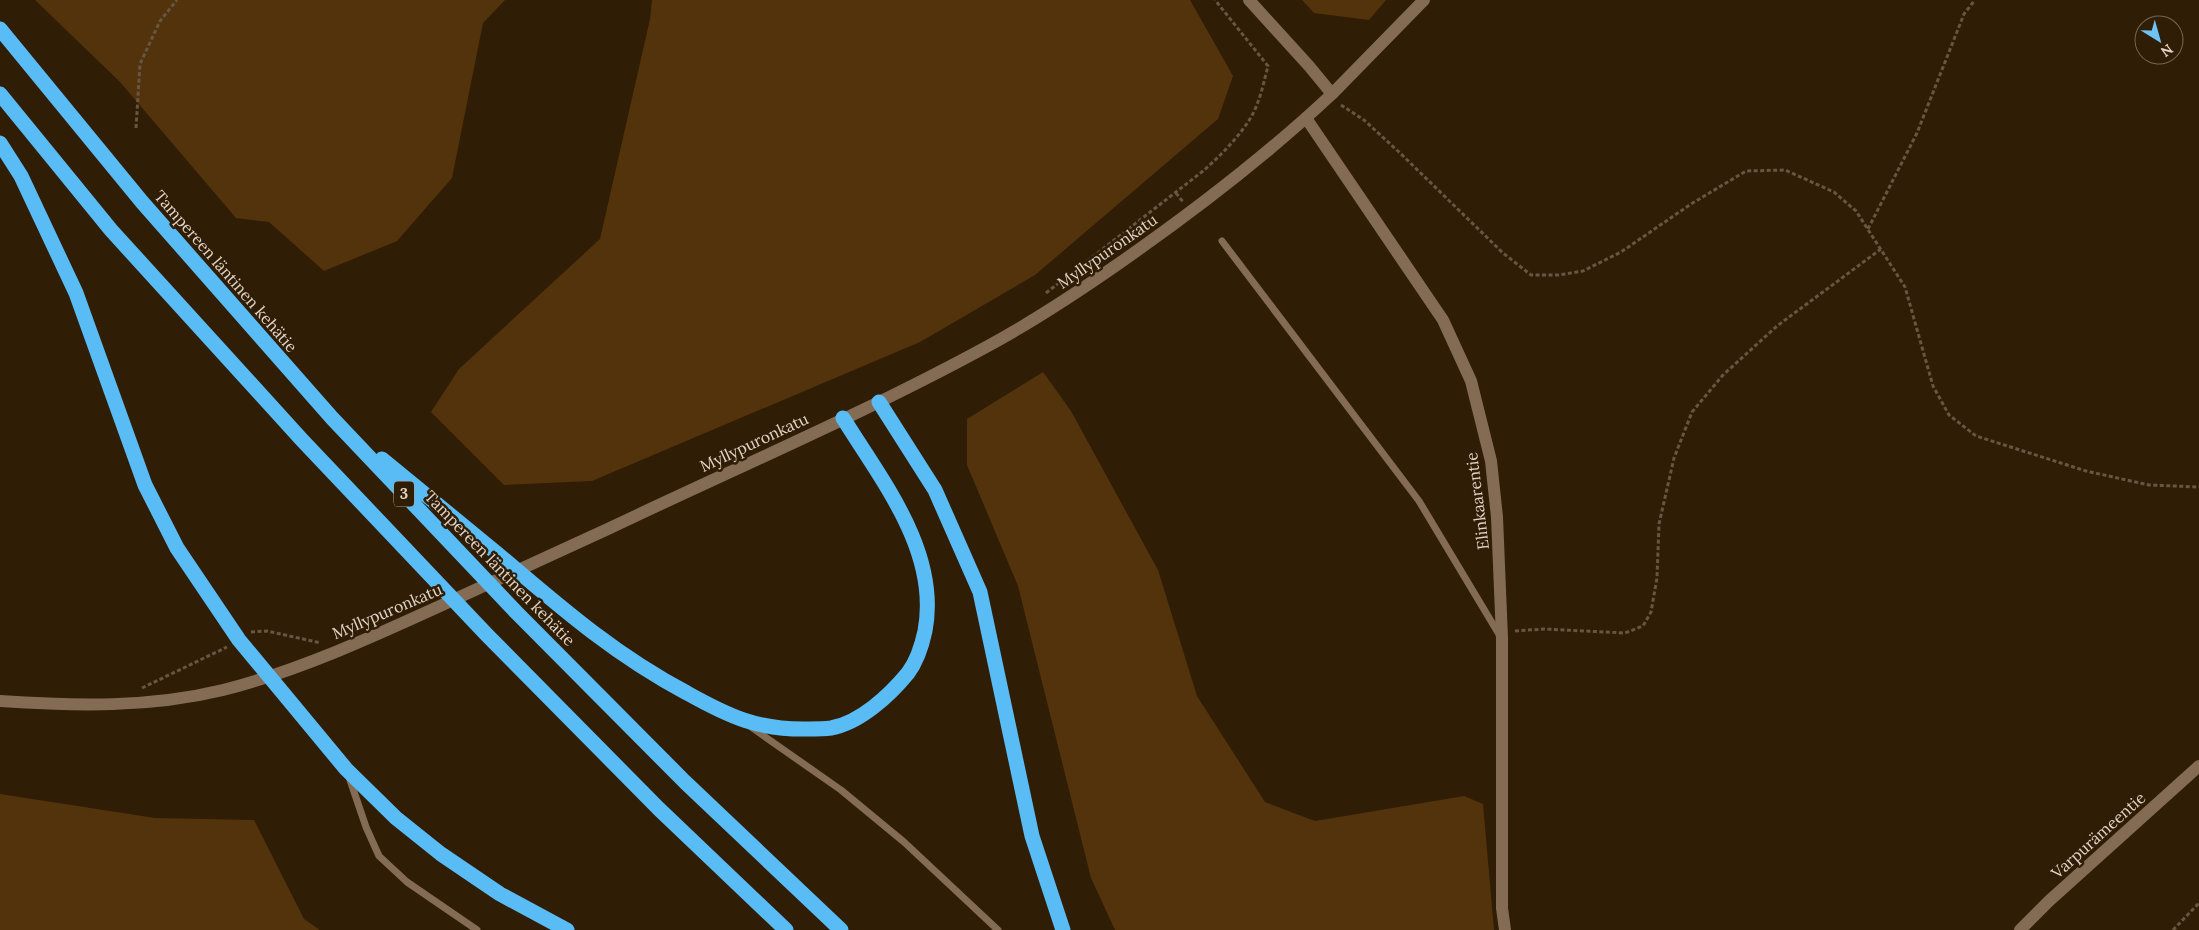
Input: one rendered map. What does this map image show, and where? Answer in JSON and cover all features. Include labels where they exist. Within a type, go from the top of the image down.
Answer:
[{"type":"highway","name":"Tampereen läntinen kehätie","points":[[0,29],[142,202],[332,418],[537,633],[685,782],[841,930]]},
{"type":"highway","name":"3","points":[[0,94],[111,230],[315,454],[549,698],[659,809],[786,930]]},
{"type":"highway","points":[[0,142],[21,176],[76,293],[139,471],[157,512],[195,576],[239,640],[346,769],[396,818],[441,854],[500,894],[567,930]]},
{"type":"highway","points":[[879,402],[935,490],[980,592],[1032,836],[1063,930]]},
{"type":"highway","points":[[332,418],[605,643],[650,674],[742,721],[781,729],[832,728],[856,718],[882,700],[896,687],[912,667],[922,641],[928,612],[926,582],[919,553],[903,516],[843,418]]},
{"type":"street","points":[[1249,0],[1332,94]]},
{"type":"street","name":"Myllypuronkatu","points":[[0,700],[101,706],[164,701],[222,690],[268,676],[390,629],[879,402],[990,345],[1065,300],[1192,212],[1306,118],[1424,0]]},
{"type":"street","name":"Elinkaarentie","points":[[1306,118],[1443,320],[1471,382],[1491,461],[1498,527],[1502,635],[1502,908],[1505,930]]},
{"type":"street","name":"Varpurämeentie","points":[[2020,930],[2056,894],[2199,766]]},
{"type":"lane","points":[[1222,241],[1419,501],[1502,635]]},
{"type":"lane","points":[[742,721],[841,790],[904,842],[998,930]]},
{"type":"lane","points":[[346,769],[366,827],[379,856],[407,882],[477,930]]},
{"type":"path","points":[[136,128],[140,64],[160,21],[177,0]]},
{"type":"path","points":[[1041,297],[1196,176],[1220,155],[1248,122],[1258,100],[1268,66],[1215,0]]},
{"type":"path","points":[[1868,230],[1917,133],[1964,14],[1975,0]]},
{"type":"path","points":[[1332,94],[1345,109],[1364,120],[1400,153],[1504,254],[1531,275],[1559,275],[1582,271],[1598,264],[1621,252],[1691,204],[1746,171],[1785,170],[1834,192],[1856,211],[1905,287],[1933,386],[1949,415],[1976,436],[2086,471],[2150,485],[2199,488]]},
{"type":"path","points":[[1502,635],[1544,628],[1625,633],[1643,626],[1651,612],[1657,578],[1659,524],[1674,458],[1692,412],[1723,375],[1777,326],[1881,249]]},
{"type":"path","points":[[135,690],[209,656],[253,631],[267,631],[322,644]]},
{"type":"path","points":[[2173,930],[2199,903]]},
{"type":"shaded area","points":[[35,0],[505,0],[483,23],[452,178],[397,241],[324,271],[269,222],[236,218],[120,82]]},
{"type":"shaded area","points":[[652,0],[1190,0],[1233,76],[1218,119],[1035,275],[920,342],[592,481],[504,485],[431,412],[459,369],[600,239],[650,19]]},
{"type":"shaded area","points":[[1302,0],[1386,0],[1369,20],[1314,13]]},
{"type":"shaded area","points":[[1043,372],[1071,411],[1158,570],[1197,696],[1265,802],[1315,821],[1464,796],[1483,804],[1494,930],[1115,930],[1091,878],[1018,586],[967,465],[967,419]]},
{"type":"shaded area","points":[[0,794],[155,818],[254,820],[304,919],[320,930],[0,930]]}]
